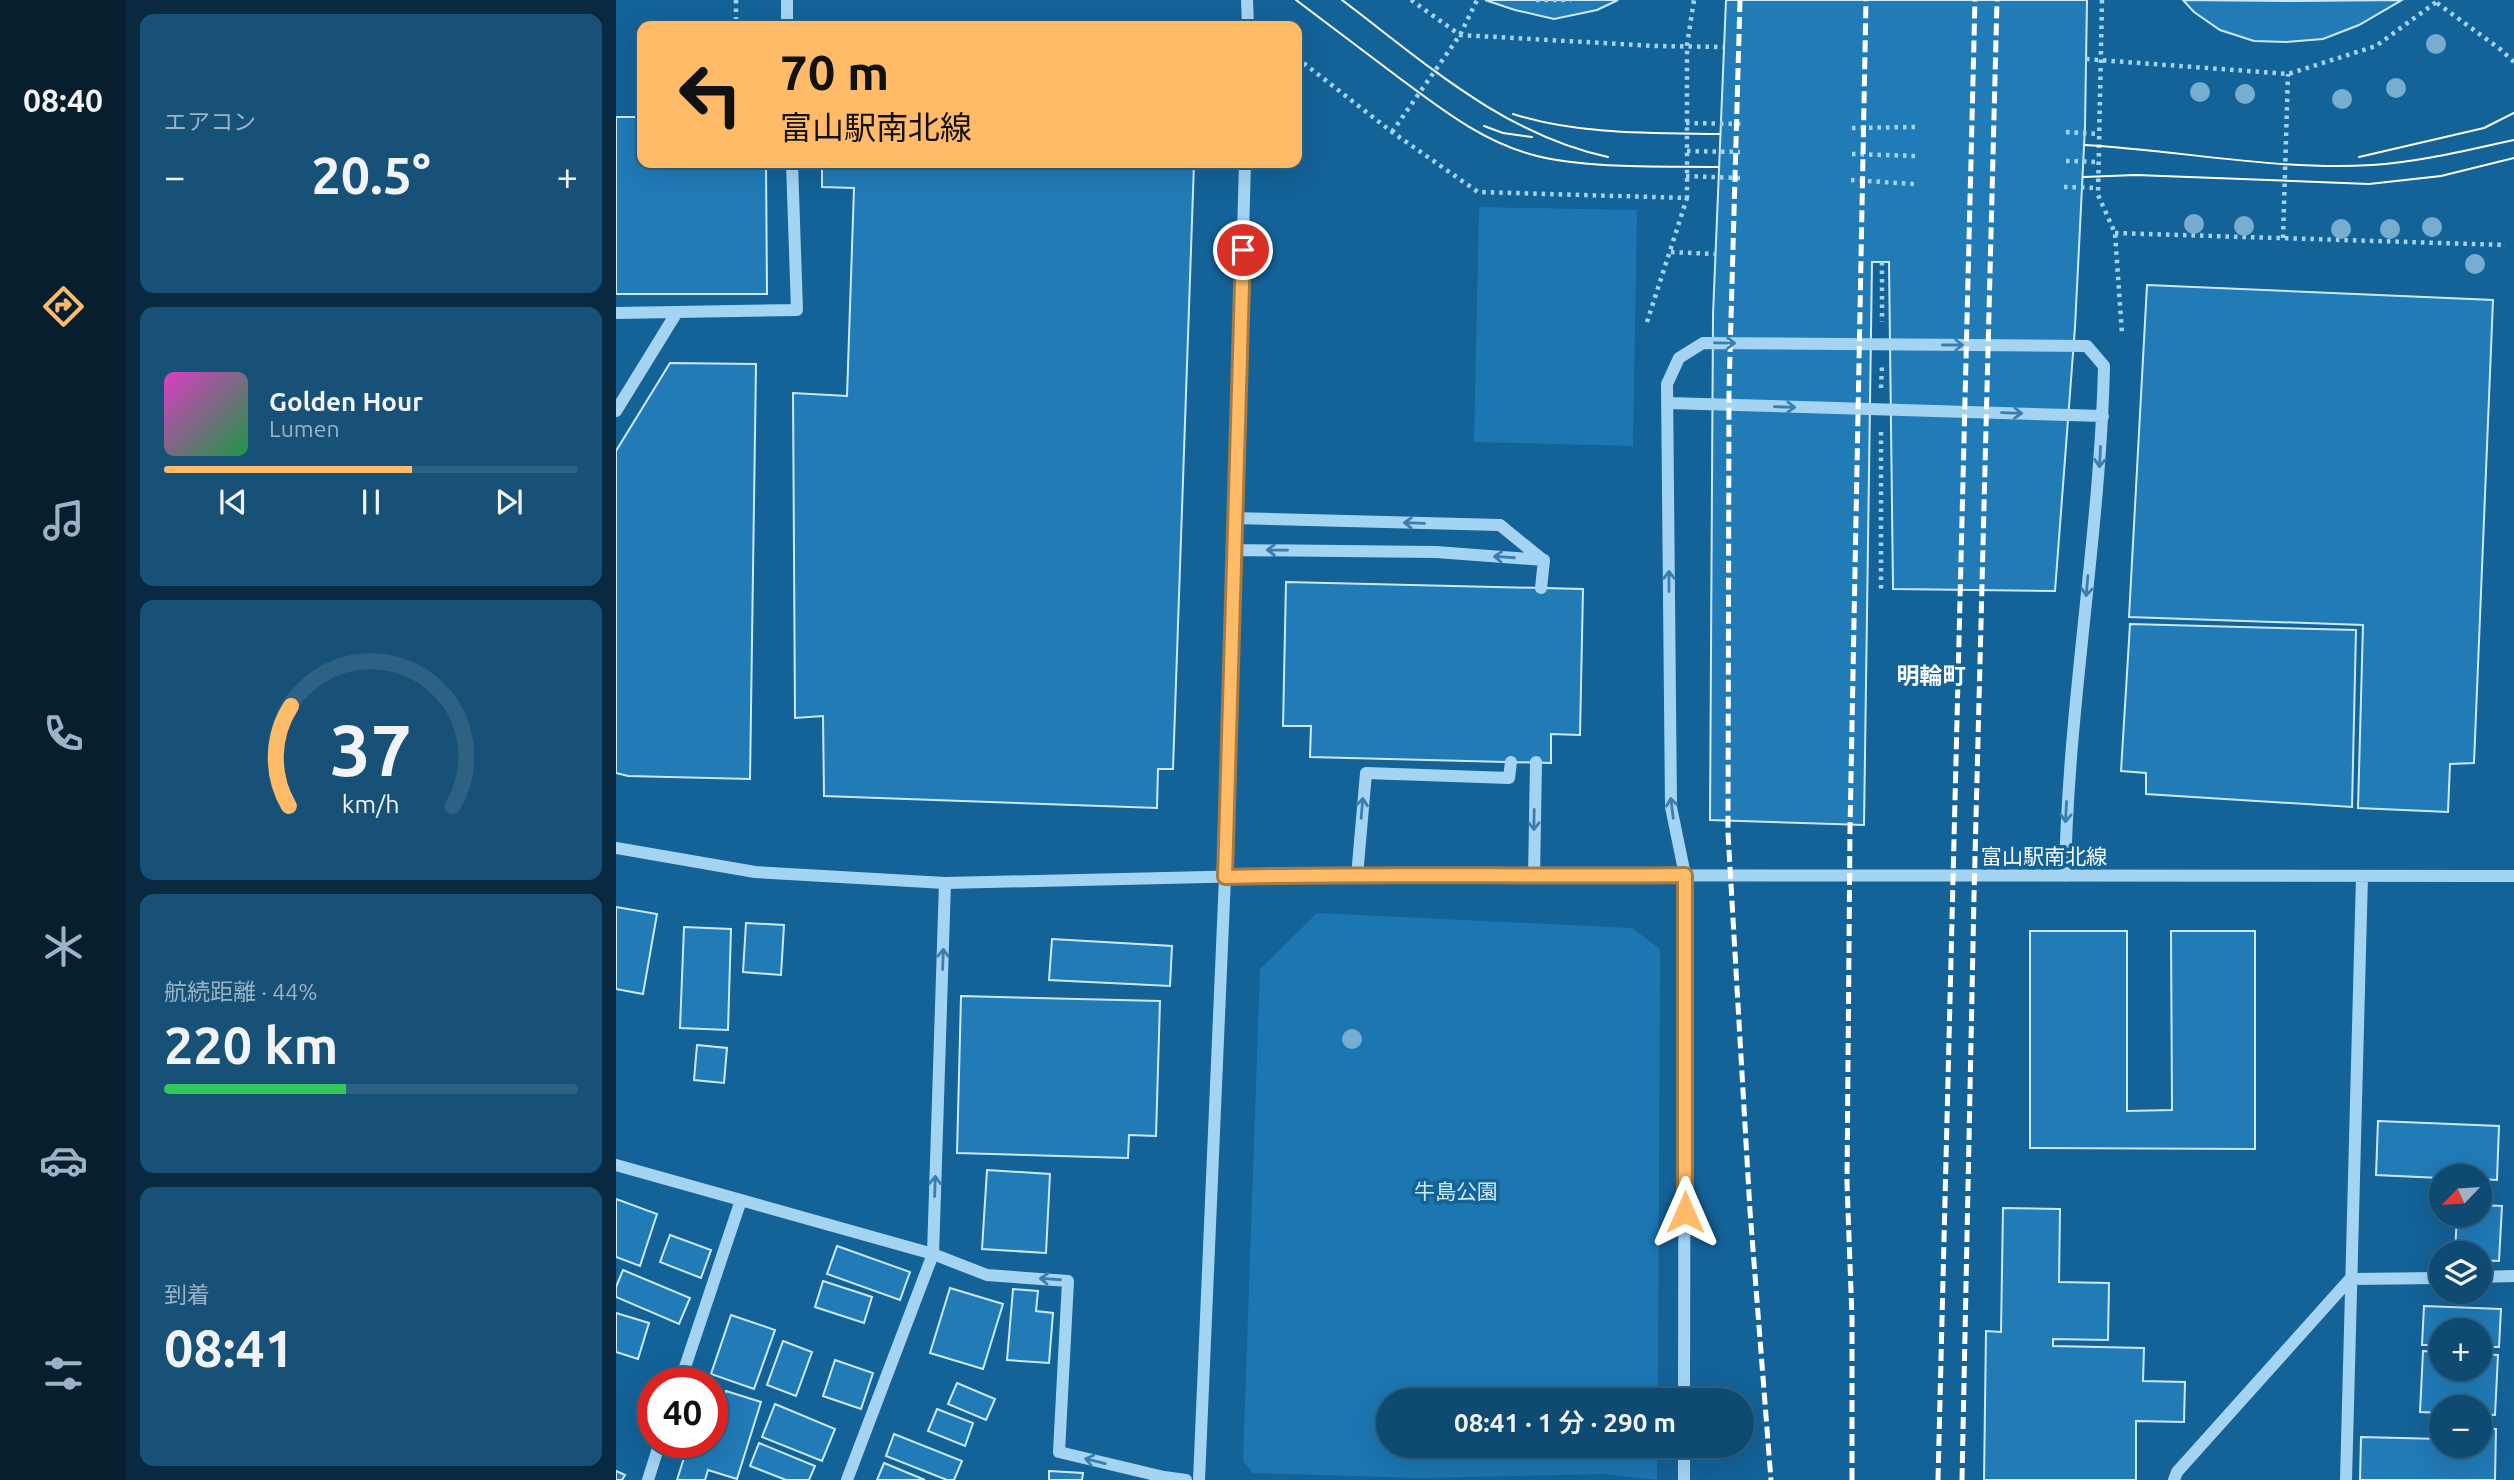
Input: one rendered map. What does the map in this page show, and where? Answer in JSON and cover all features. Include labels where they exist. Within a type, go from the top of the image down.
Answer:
[{"type":"street","points":[[787,0],[787,21]]},
{"type":"street","points":[[1247,0],[1248,21]]},
{"type":"street","points":[[616,313],[797,310],[792,168]]},
{"type":"street","points":[[1199,1480],[1225,877],[1245,168]]},
{"type":"street","points":[[616,411],[677,312]]},
{"type":"street","points":[[1684,1388],[1685,875],[1671,807],[1667,384],[1679,358],[1703,343],[2087,346],[2104,366],[2099,476],[2066,807],[2065,876]]},
{"type":"street","points":[[1668,404],[2103,416]]},
{"type":"street","points":[[1234,519],[1500,525],[1544,560]]},
{"type":"street","points":[[1234,550],[1436,552],[1544,560]]},
{"type":"street","points":[[1541,589],[1544,560]]},
{"type":"street","points":[[1357,876],[1366,773],[1509,778],[1511,762]]},
{"type":"street","points":[[1534,877],[1536,762]]},
{"type":"street","name":"富山駅南北線","points":[[616,848],[755,872],[945,883],[1357,876],[2514,876]]},
{"type":"street","points":[[2346,1480],[2361,876]]},
{"type":"street","points":[[847,1480],[933,1254],[945,883]]},
{"type":"street","points":[[616,1165],[933,1254],[987,1275],[1068,1281],[1059,1452],[1186,1480]]},
{"type":"street","points":[[685,1367],[741,1200]]},
{"type":"street","points":[[2492,1277],[2514,1276]]},
{"type":"street","points":[[2174,1480],[2177,1472],[2350,1279],[2429,1278]]},
{"type":"street","points":[[648,1480],[655,1458]]},
{"type":"street","points":[[1684,1458],[1684,1480]]},
{"type":"path","points":[[736,0],[736,21]]},
{"type":"path","points":[[1410,0],[1460,35],[1723,47]]},
{"type":"path","points":[[1392,132],[1460,35],[1477,0]]},
{"type":"path","points":[[1536,0],[1572,0]]},
{"type":"path","points":[[1647,322],[1687,198],[1687,45],[1693,0]]},
{"type":"path","points":[[2102,0],[2098,195],[2115,233],[2122,334]]},
{"type":"path","points":[[2086,59],[2288,74],[2376,46],[2438,1],[2514,62]]},
{"type":"path","points":[[1302,62],[1392,132],[1478,192],[1687,198]]},
{"type":"path","points":[[2283,238],[2288,74]]},
{"type":"path","points":[[1686,123],[1741,124]]},
{"type":"path","points":[[1852,128],[1916,127]]},
{"type":"path","points":[[2066,132],[2100,134]]},
{"type":"path","points":[[1687,151],[1740,152]]},
{"type":"path","points":[[1852,154],[1915,156]]},
{"type":"path","points":[[2066,161],[2099,162]]},
{"type":"path","points":[[1686,176],[1740,178]]},
{"type":"path","points":[[1851,180],[1914,184]]},
{"type":"path","points":[[2064,187],[2098,188]]},
{"type":"path","points":[[2115,233],[2506,245]]},
{"type":"path","points":[[1671,252],[1715,254]]},
{"type":"green space","points":[[1479,207],[1637,210],[1633,446],[1474,442]]},
{"type":"green space","name":"牛島公園","points":[[1317,913],[1632,928],[1660,949],[1658,1388],[1376,1388],[1376,1458],[1657,1458],[1657,1480],[1604,1474],[1419,1478],[1252,1473],[1243,1460],[1260,969]]},
{"type":"building","points":[[1485,0],[1618,0],[1597,10],[1554,19]]},
{"type":"building","points":[[1726,0],[2087,0],[2085,127],[2075,327],[2055,591],[1893,589],[1889,262],[1872,262],[1864,825],[1710,820],[1713,315]]},
{"type":"building","points":[[2183,0],[2402,0],[2359,25],[2323,39],[2286,42],[2254,41],[2220,30],[2194,12]]},
{"type":"building","points":[[616,117],[637,117],[637,168],[766,168],[767,294],[616,294]]},
{"type":"building","points":[[822,168],[1194,168],[1173,769],[1158,769],[1157,808],[824,796],[823,716],[795,718],[793,393],[847,396],[854,188],[822,187]]},
{"type":"building","points":[[2147,285],[2493,300],[2474,763],[2450,764],[2448,812],[2358,808],[2363,625],[2129,617]]},
{"type":"building","points":[[670,363],[756,364],[750,779],[628,776],[616,773],[616,451]]},
{"type":"building","points":[[1286,582],[1583,589],[1580,735],[1551,734],[1551,763],[1310,757],[1311,726],[1283,726]]},
{"type":"building","points":[[2130,624],[2356,630],[2352,807],[2146,794],[2146,773],[2121,771]]},
{"type":"building","points":[[616,907],[657,914],[643,994],[616,989]]},
{"type":"building","points":[[746,923],[784,925],[781,975],[743,972]]},
{"type":"building","points":[[684,927],[731,929],[728,1030],[680,1028]]},
{"type":"building","points":[[2030,931],[2127,931],[2127,1111],[2172,1110],[2171,931],[2255,931],[2255,1149],[2030,1148]]},
{"type":"building","points":[[1052,939],[1172,946],[1170,986],[1049,980]]},
{"type":"building","points":[[961,996],[1160,1001],[1156,1136],[1129,1135],[1128,1158],[957,1153]]},
{"type":"building","points":[[697,1045],[727,1048],[724,1083],[694,1080]]},
{"type":"building","points":[[2378,1121],[2499,1126],[2497,1180],[2492,1180],[2492,1164],[2429,1164],[2429,1177],[2376,1175]]},
{"type":"building","points":[[987,1170],[1050,1174],[1046,1253],[982,1249]]},
{"type":"building","points":[[616,1199],[657,1214],[640,1266],[616,1257]]},
{"type":"building","points":[[2492,1206],[2502,1206],[2499,1261],[2492,1261],[2492,1241],[2456,1241],[2456,1227],[2492,1227]]},
{"type":"building","points":[[2003,1208],[2060,1209],[2059,1282],[2109,1283],[2108,1340],[2053,1339],[2053,1346],[2144,1348],[2143,1381],[2185,1382],[2184,1422],[2136,1421],[2136,1480],[1984,1480],[1986,1331],[2001,1332]]},
{"type":"building","points":[[670,1235],[711,1250],[701,1278],[660,1262]]},
{"type":"building","points":[[837,1246],[910,1272],[900,1300],[827,1274]]},
{"type":"building","points":[[623,1270],[690,1298],[679,1324],[616,1297],[616,1287]]},
{"type":"building","points":[[823,1281],[872,1297],[864,1323],[815,1307]]},
{"type":"building","points":[[950,1288],[1003,1304],[983,1369],[930,1353]]},
{"type":"building","points":[[1013,1289],[1038,1291],[1036,1311],[1053,1313],[1049,1363],[1007,1360]]},
{"type":"building","points":[[2424,1306],[2501,1309],[2499,1347],[2492,1347],[2492,1318],[2429,1318],[2429,1345],[2422,1345]]},
{"type":"building","points":[[616,1313],[649,1323],[638,1359],[616,1352]]},
{"type":"building","points":[[731,1315],[775,1330],[754,1389],[728,1380],[728,1367],[713,1367]]},
{"type":"building","points":[[783,1341],[812,1352],[796,1396],[767,1385]]},
{"type":"building","points":[[2423,1351],[2429,1351],[2429,1381],[2492,1381],[2492,1355],[2498,1355],[2495,1415],[2492,1415],[2492,1395],[2429,1395],[2429,1412],[2420,1412]]},
{"type":"building","points":[[835,1360],[873,1373],[861,1409],[823,1396]]},
{"type":"building","points":[[957,1383],[995,1399],[986,1420],[948,1404]]},
{"type":"building","points":[[728,1392],[761,1402],[737,1479],[708,1470],[705,1480],[677,1480],[684,1458],[728,1458]]},
{"type":"building","points":[[775,1404],[835,1429],[822,1461],[762,1437]]},
{"type":"building","points":[[937,1409],[973,1423],[965,1446],[928,1431]]},
{"type":"building","points":[[2492,1429],[2496,1429],[2495,1480],[2360,1480],[2361,1437],[2429,1439],[2429,1458],[2492,1458]]},
{"type":"building","points":[[894,1434],[962,1461],[954,1480],[947,1480],[886,1456]]},
{"type":"building","points":[[759,1443],[815,1466],[809,1480],[786,1480],[750,1466]]},
{"type":"building","points":[[884,1463],[925,1480],[877,1480]]},
{"type":"building","points":[[616,1471],[625,1475],[622,1480],[616,1480]]},
{"type":"building","points":[[1049,1471],[1083,1473],[1082,1480],[1049,1480]]},
{"type":"tram line","points":[[1296,0],[1447,113],[1499,143],[1537,156],[1580,163],[1718,167]]},
{"type":"tram line","points":[[1342,0],[1435,71],[1500,114],[1534,132],[1608,157]]},
{"type":"tram line","points":[[2359,157],[2484,128],[2514,113]]},
{"type":"tram line","points":[[1513,114],[1589,129],[1720,134]]},
{"type":"tram line","points":[[1484,126],[1503,133],[1532,137]]},
{"type":"tram line","points":[[2084,145],[2264,163],[2336,166],[2408,161],[2514,140]]},
{"type":"tram line","points":[[2083,177],[2136,175],[2369,184],[2441,176],[2514,158]]},
{"type":"railway","points":[[1740,0],[1729,390],[1728,833],[1750,1211],[1771,1480]]},
{"type":"railway","points":[[1852,1480],[1852,1318],[1847,1183],[1850,829],[1866,0]]},
{"type":"railway","points":[[1938,1480],[1975,0]]},
{"type":"railway","points":[[1962,1480],[1997,0]]},
{"type":"district","name":"明輪町","points":[[1931,676]]},
{"type":"route","points":[[1243,250],[1225,877],[1685,875],[1685,1212]]}]
